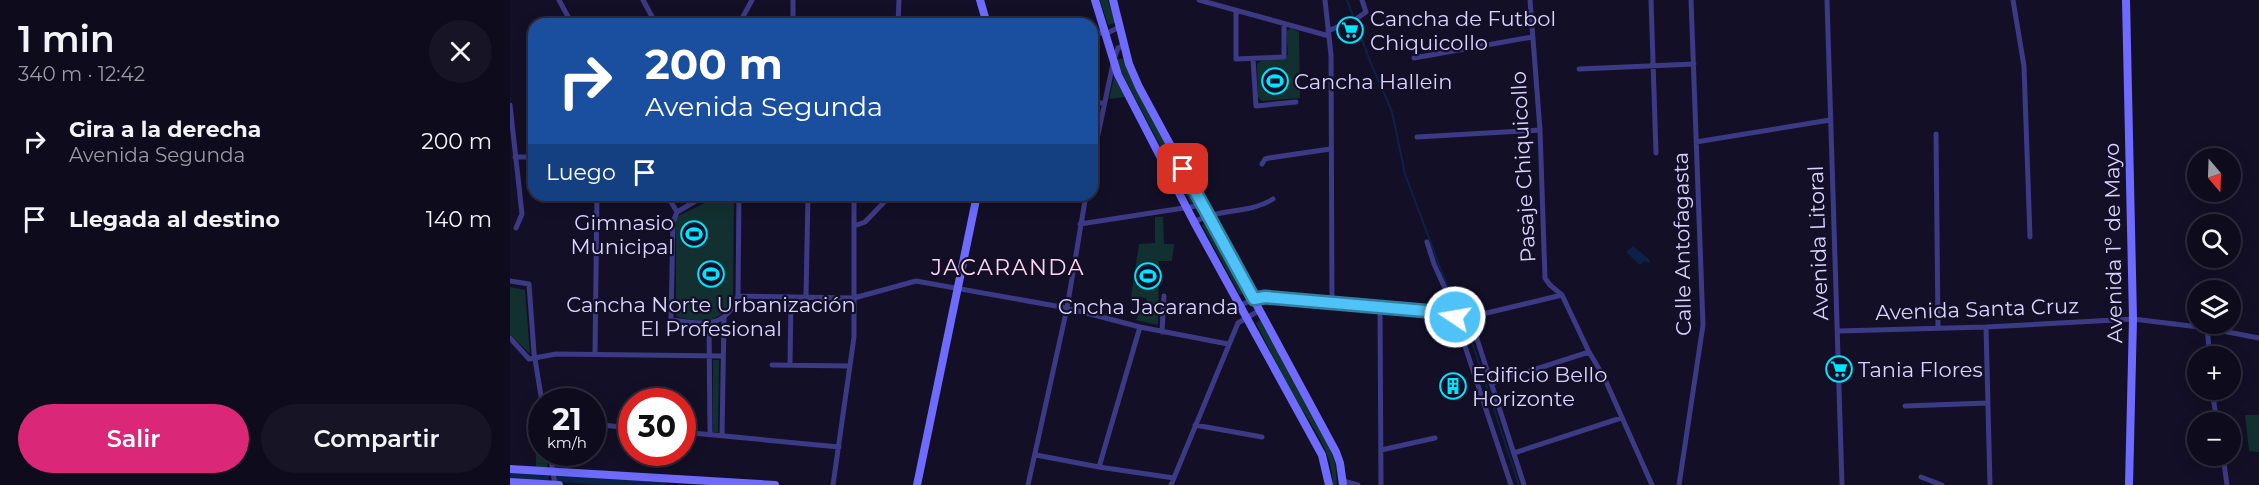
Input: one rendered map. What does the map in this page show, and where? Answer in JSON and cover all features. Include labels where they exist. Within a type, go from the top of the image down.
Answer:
[{"type":"main road","points":[[980,0],[985,18]]},
{"type":"main road","points":[[1095,0],[1118,75],[1194,222],[1248,316],[1322,455],[1329,485]]},
{"type":"main road","points":[[1113,0],[1129,64],[1139,87],[1336,452],[1343,483]]},
{"type":"main road","name":"Avenida 1º de Mayo","points":[[2126,0],[2133,319],[2129,485]]},
{"type":"main road","points":[[917,485],[976,201]]},
{"type":"main road","points":[[510,469],[775,485]]},
{"type":"main road","points":[[510,482],[556,485]]},
{"type":"street","points":[[559,0],[569,18]]},
{"type":"street","points":[[643,0],[653,18]]},
{"type":"street","points":[[742,18],[752,0]]},
{"type":"street","points":[[793,0],[793,18]]},
{"type":"street","points":[[898,18],[899,0]]},
{"type":"street","points":[[1199,0],[1215,2],[1236,12],[1328,34],[1366,12],[1362,0]]},
{"type":"street","points":[[1325,0],[1330,55],[1332,303]]},
{"type":"street","name":"Pasaje Chiquicollo","points":[[1530,0],[1540,130],[1545,278],[1562,295],[1604,377],[1652,485]]},
{"type":"street","points":[[1650,0],[1656,153]]},
{"type":"street","name":"Calle Antofagasta","points":[[1679,485],[1704,325],[1691,0]]},
{"type":"street","name":"Avenida Litoral","points":[[1827,0],[1842,485]]},
{"type":"street","points":[[2013,0],[2024,66],[2030,237]]},
{"type":"street","points":[[1236,12],[1236,59],[1284,57],[1284,24]]},
{"type":"street","points":[[1098,32],[1105,34],[1120,27]]},
{"type":"street","points":[[1414,58],[1532,37]]},
{"type":"street","points":[[1098,133],[1114,59],[1118,48],[1125,45]]},
{"type":"street","points":[[1253,59],[1256,106],[1296,102]]},
{"type":"street","points":[[1579,69],[1694,64]]},
{"type":"street","points":[[1098,103],[1104,103]]},
{"type":"street","points":[[510,105],[522,214],[516,228]]},
{"type":"street","points":[[1696,142],[1830,120]]},
{"type":"street","points":[[1418,138],[1540,130]]},
{"type":"street","points":[[1936,134],[1938,327]]},
{"type":"street","points":[[1263,164],[1265,159],[1269,158],[1330,149]]},
{"type":"street","points":[[515,157],[528,157]]},
{"type":"street","points":[[1194,222],[1208,214],[1263,205],[1273,199]]},
{"type":"street","points":[[595,354],[597,201]]},
{"type":"street","points":[[671,201],[676,212],[673,222],[671,320],[709,324],[724,318],[738,296],[739,201]]},
{"type":"street","points":[[676,212],[695,201]]},
{"type":"street","points":[[806,296],[808,201]]},
{"type":"street","points":[[833,485],[854,337],[854,201]]},
{"type":"street","points":[[854,226],[865,222],[885,201]]},
{"type":"street","points":[[1028,485],[1067,308],[1085,201]]},
{"type":"street","points":[[1080,224],[1203,205]]},
{"type":"street","points":[[1427,242],[1492,383],[1524,485]]},
{"type":"street","points":[[738,296],[854,298],[916,280],[1067,308],[1162,332],[1228,344]]},
{"type":"street","points":[[510,281],[529,284],[540,388]]},
{"type":"street","points":[[1241,305],[1265,297],[1437,312],[1462,317],[1562,295]]},
{"type":"street","points":[[1162,332],[1164,296]]},
{"type":"street","points":[[790,297],[790,365]]},
{"type":"street","points":[[1380,307],[1381,485]]},
{"type":"street","points":[[1172,485],[1238,323],[1260,310]]},
{"type":"street","points":[[1462,317],[1511,485]]},
{"type":"street","points":[[722,436],[724,318]]},
{"type":"street","name":"Avenida Santa Cruz","points":[[1838,331],[1986,327],[2133,319],[2187,326]]},
{"type":"street","points":[[709,324],[710,435]]},
{"type":"street","points":[[1099,467],[1140,327]]},
{"type":"street","points":[[1986,327],[1990,485]]},
{"type":"street","name":"Avenida Santa Cruz","points":[[2238,334],[2259,338]]},
{"type":"street","points":[[510,338],[525,357],[535,359],[556,354],[723,356]]},
{"type":"street","points":[[1492,383],[1589,351]]},
{"type":"street","points":[[772,365],[850,366]]},
{"type":"street","points":[[1905,406],[1988,403]]},
{"type":"street","points":[[1514,453],[1621,418]]},
{"type":"street","points":[[1195,425],[1262,437]]},
{"type":"street","points":[[696,434],[839,447]]},
{"type":"street","points":[[1381,450],[1435,438]]},
{"type":"street","points":[[1036,455],[1174,478]]},
{"type":"street","points":[[552,466],[556,485]]},
{"type":"street","points":[[2225,466],[2228,485]]},
{"type":"street","points":[[1921,477],[1942,485]]},
{"type":"street","points":[[1343,483],[1358,485]]},
{"type":"green space","points":[[1100,0],[1108,0],[1115,23],[1108,25]]},
{"type":"green space","points":[[1291,28],[1299,32],[1300,98],[1262,101],[1258,97],[1257,64],[1261,61],[1286,58],[1288,54],[1286,31]]},
{"type":"green space","points":[[1124,58],[1133,83],[1197,203],[1191,204],[1123,75],[1117,60]]},
{"type":"green space","points":[[1114,77],[1125,97],[1109,99]]},
{"type":"green space","points":[[709,201],[734,201],[733,295],[724,312],[712,319],[696,320],[676,315],[676,217]]},
{"type":"green space","points":[[1155,217],[1163,217],[1164,244],[1174,244],[1172,261],[1159,261],[1158,325],[1136,320],[1147,298],[1131,297],[1139,244],[1155,243]]},
{"type":"green space","points":[[1206,223],[1244,293],[1240,295],[1202,225]]},
{"type":"green space","points":[[510,287],[525,290],[530,354],[510,334]]},
{"type":"green space","points":[[1260,320],[1330,449],[1335,462],[1337,485],[1333,485],[1325,448],[1292,393],[1256,323]]},
{"type":"green space","points":[[713,360],[719,360],[718,432],[713,432]]},
{"type":"green space","points":[[2245,415],[2259,415],[2259,452],[2249,451]]},
{"type":"water","points":[[1633,246],[1650,260],[1649,263],[1644,261],[1640,265],[1626,252]]},
{"type":"waterway","points":[[1347,0],[1392,112],[1405,174],[1444,278],[1469,333],[1519,485]]},
{"type":"waterway","points":[[510,475],[545,477]]},
{"type":"waterway","points":[[560,478],[662,485]]},
{"type":"place","name":"Cancha de Futbol Chiquicollo","points":[[1350,30]]},
{"type":"place","name":"Cancha Hallein","points":[[1275,81]]},
{"type":"place","name":"Gimnasio Municipal","points":[[694,234]]},
{"type":"place","name":"Cancha Norte Urbanización El Profesional","points":[[711,274]]},
{"type":"place","name":"Cncha Jacaranda","points":[[1148,276]]},
{"type":"place","name":"Tania Flores","points":[[1839,369]]},
{"type":"place","name":"Edificio Bello Horizonte","points":[[1453,386]]},
{"type":"district","name":"JACARANDA","points":[[1008,267]]},
{"type":"route","points":[[1183,169],[1254,299],[1265,297],[1437,312],[1455,317]]}]
